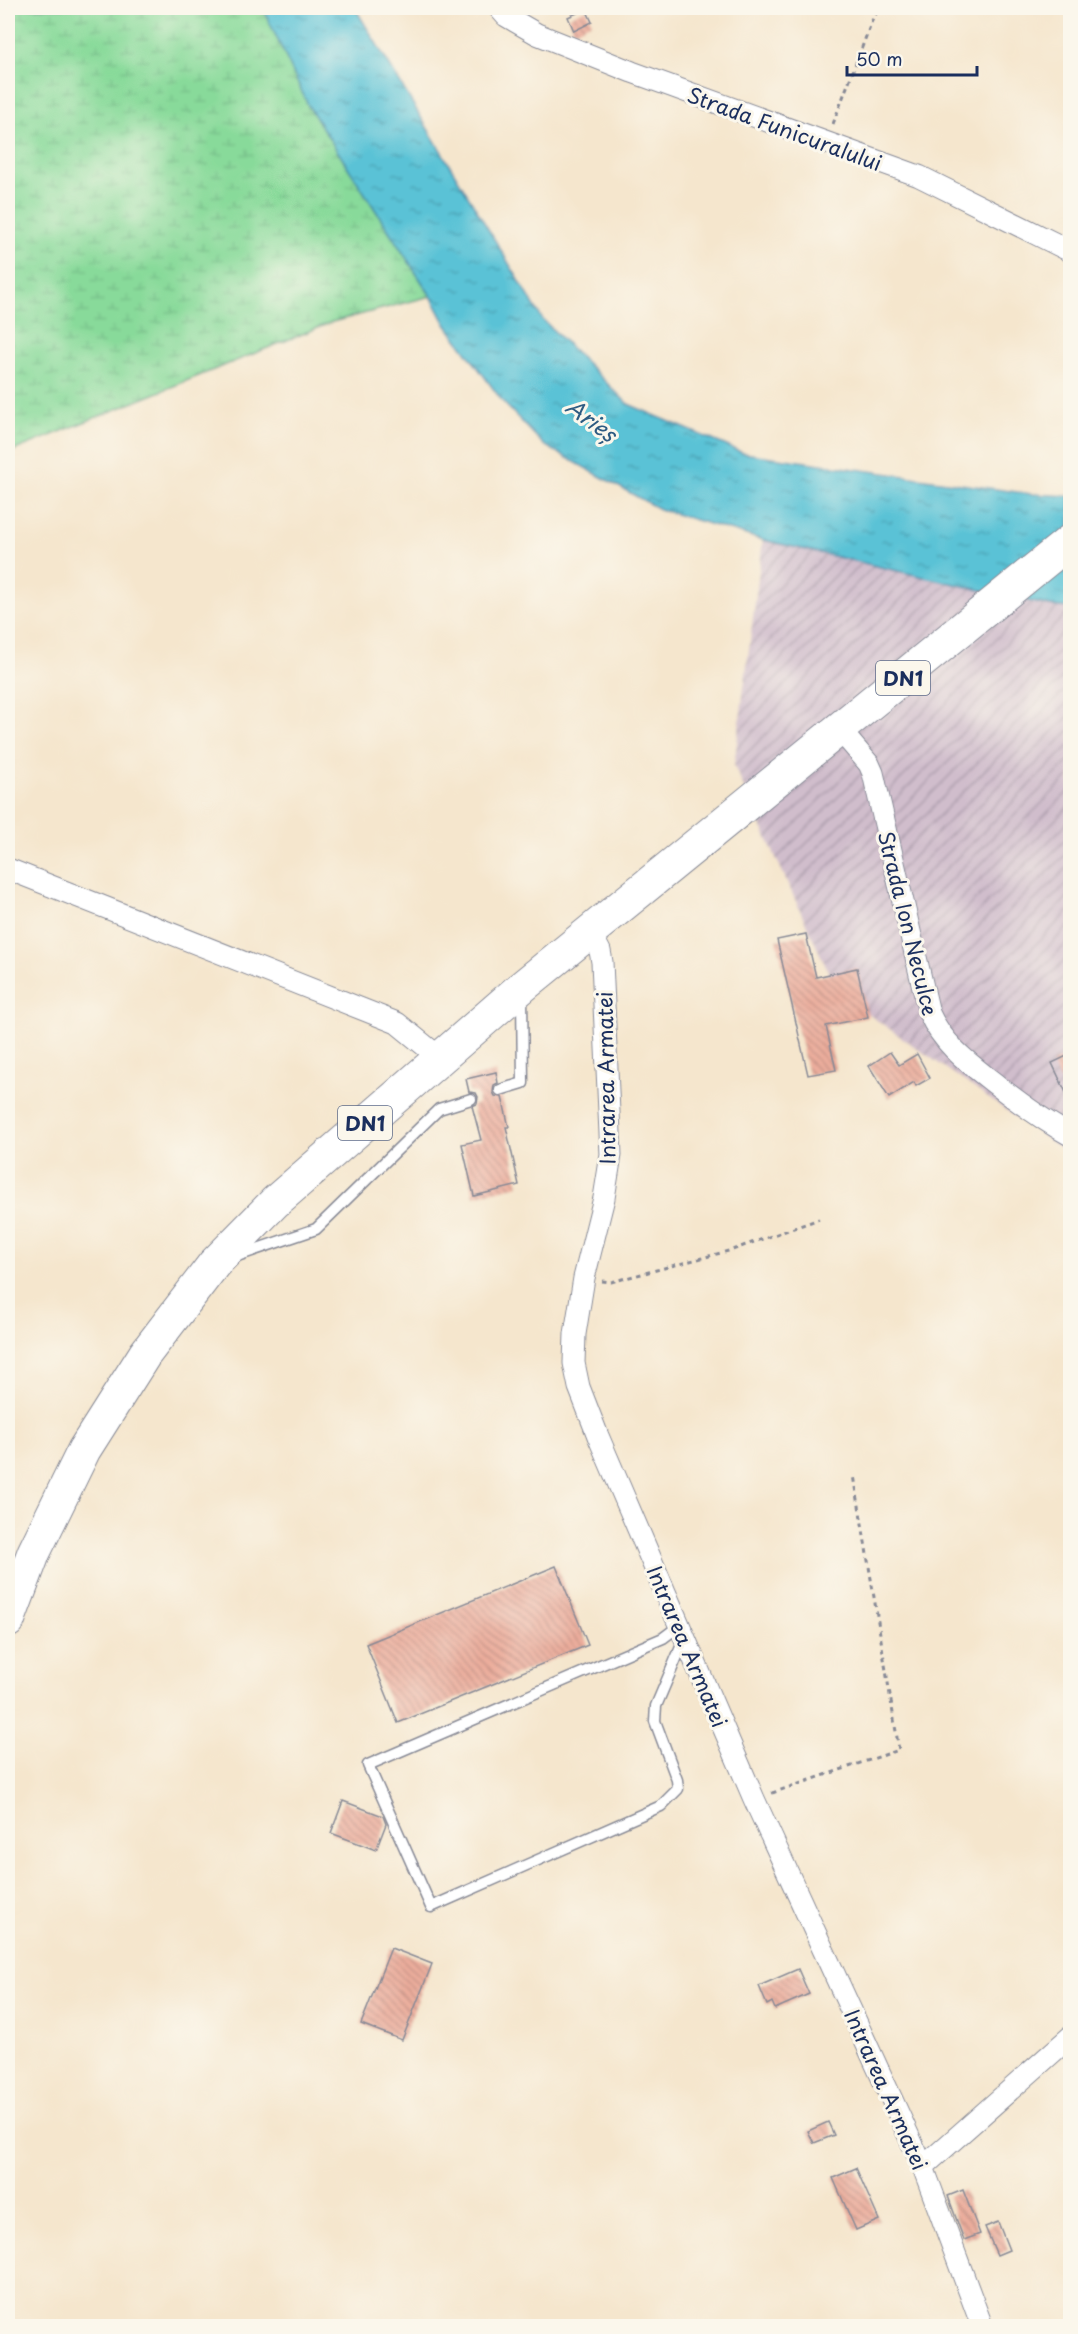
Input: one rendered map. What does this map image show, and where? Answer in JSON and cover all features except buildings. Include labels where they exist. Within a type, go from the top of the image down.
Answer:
[{"type":"main road","name":"DN1","points":[[8,1621],[34,1552],[84,1450],[145,1354],[214,1264],[275,1202],[522,987],[1071,541]]},
{"type":"street","name":"Strada Funicuralului","points":[[499,8],[506,16],[537,34],[632,72],[918,176],[1071,251]]},
{"type":"street","name":"Strada Ion Neculce","points":[[839,729],[869,764],[873,772],[929,1013],[937,1031],[959,1056],[1041,1119],[1071,1135]]},
{"type":"street","points":[[8,869],[397,1023],[440,1058]]},
{"type":"street","name":"Intrarea Armatei","points":[[590,933],[600,951],[602,962],[611,1155],[604,1198],[584,1278],[575,1334],[574,1363],[579,1388],[754,1799],[923,2167],[982,2326]]},
{"type":"street","points":[[923,2167],[1071,2037]]},
{"type":"lane","points":[[500,1090],[523,1083],[522,987]]},
{"type":"lane","points":[[214,1264],[316,1229],[439,1108],[471,1099]]},
{"type":"lane","points":[[682,1632],[656,1706],[655,1721],[677,1780],[678,1789],[661,1806],[431,1907],[368,1765],[663,1638],[682,1632]]},
{"type":"path","points":[[825,142],[873,18],[880,8]]},
{"type":"path","points":[[584,1278],[611,1282],[732,1250],[819,1219]]},
{"type":"path","points":[[754,1799],[899,1750],[854,1476]]},
{"type":"shaded area","points":[[763,540],[1050,606],[1070,608],[1070,1155],[838,993],[734,766]]},
{"type":"green space","points":[[8,8],[263,8],[309,107],[431,296],[332,322],[8,453]]},
{"type":"water","name":"Arieș","points":[[263,8],[355,8],[543,320],[628,404],[743,453],[1031,494],[1070,496],[1070,608],[1050,606],[763,540],[659,509],[544,445],[503,402],[446,324],[431,296],[309,107]]}]
